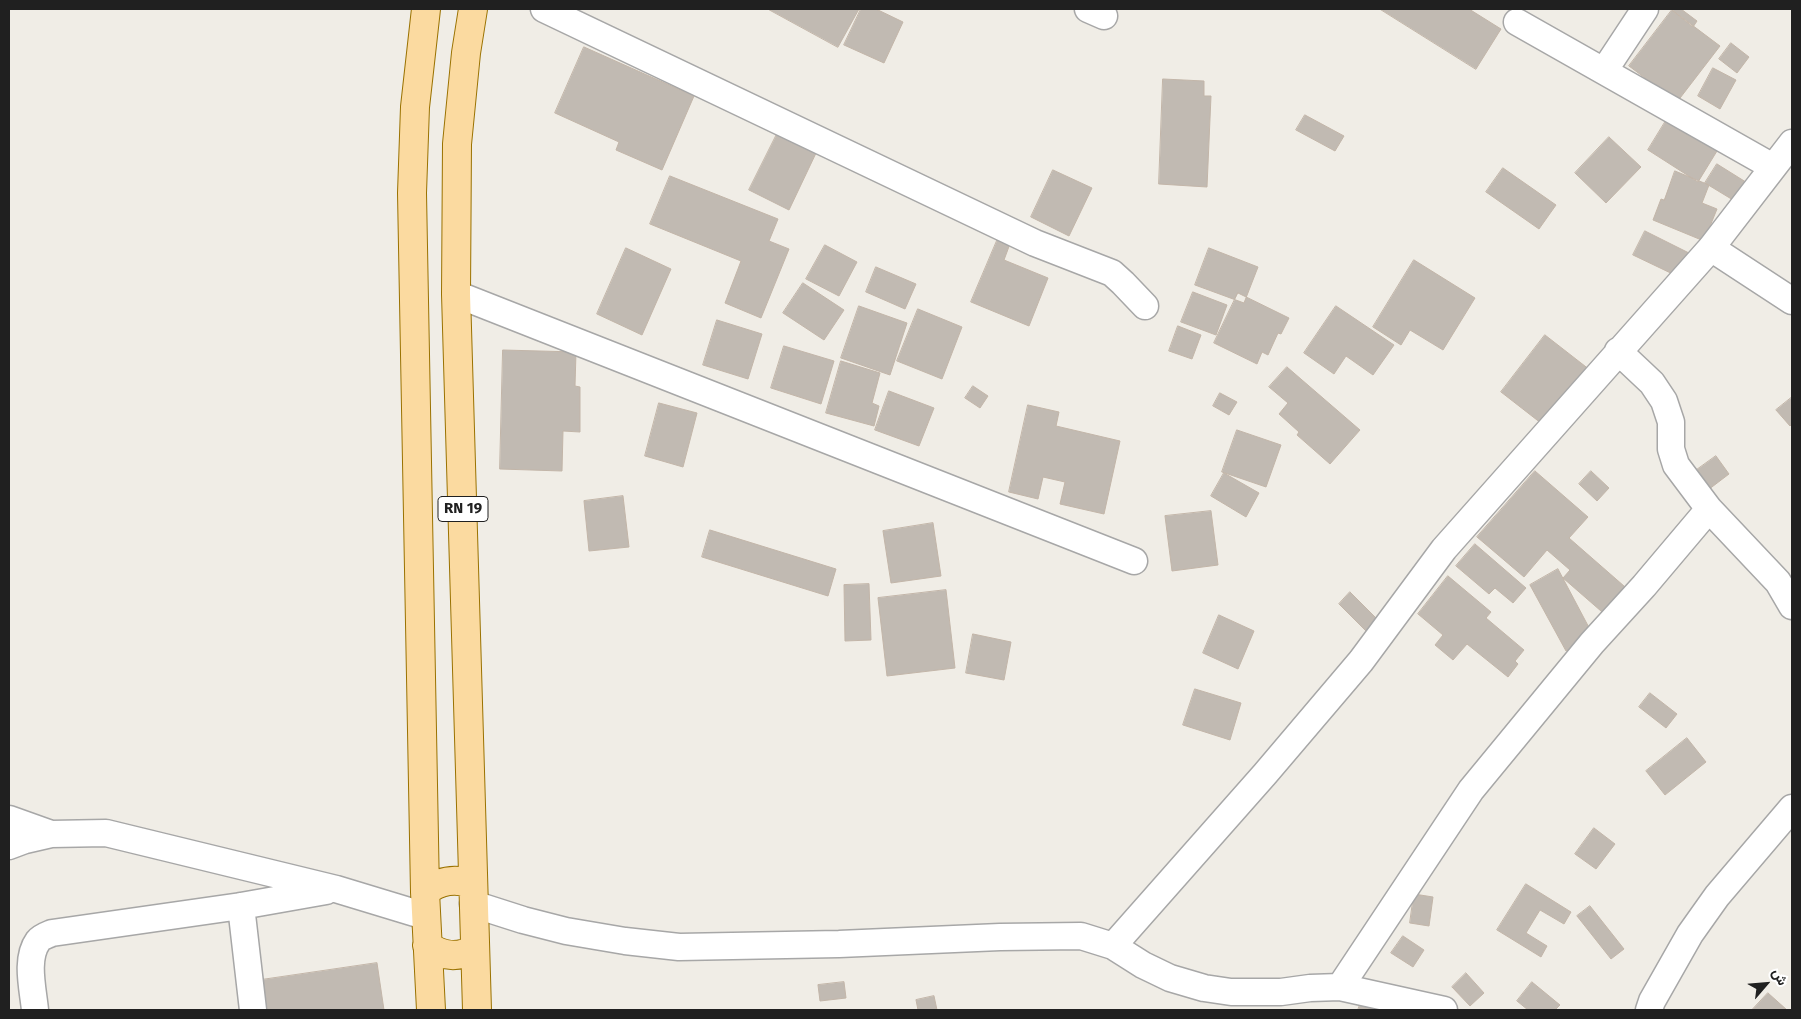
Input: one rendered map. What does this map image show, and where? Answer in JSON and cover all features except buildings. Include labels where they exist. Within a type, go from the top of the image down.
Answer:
[{"type":"main road","name":"RN 19","points":[[426,9],[415,107],[412,193],[425,904],[431,1010]]},
{"type":"main road","name":"RN 19","points":[[473,9],[466,53],[457,144],[456,294],[477,1010]]},
{"type":"main road","points":[[425,904],[433,886],[453,880],[463,881],[473,894]]},
{"type":"main road","points":[[427,945],[450,956],[467,953],[475,949]]},
{"type":"street","points":[[544,9],[1035,243],[1112,273],[1145,306]]},
{"type":"street","points":[[1604,71],[1645,9]]},
{"type":"street","points":[[1517,22],[1773,167]]},
{"type":"street","points":[[1113,946],[1355,669],[1444,549],[1711,248],[1792,143]]},
{"type":"street","points":[[1711,248],[1792,301]]},
{"type":"street","points":[[456,294],[1134,560]]},
{"type":"street","points":[[1618,351],[1652,383],[1664,401],[1671,422],[1671,449],[1676,465],[1709,509],[1785,582],[1792,606]]},
{"type":"street","points":[[1340,987],[1472,790],[1592,643],[1644,586],[1709,509]]},
{"type":"street","points":[[1649,1010],[1652,1001],[1690,934],[1717,896],[1792,808]]},
{"type":"street","points":[[9,820],[51,834]]},
{"type":"street","points":[[9,846],[51,834],[106,833],[336,890],[425,904]]},
{"type":"street","points":[[35,1010],[31,975],[33,951],[40,939],[52,932],[241,906],[336,890]]},
{"type":"street","points":[[473,894],[523,920],[566,931],[625,941],[679,947],[839,944],[1055,935],[1081,936],[1113,946],[1143,965],[1170,978],[1204,988],[1231,992],[1281,992],[1310,988],[1340,987],[1444,1010]]},
{"type":"street","points":[[241,906],[253,1010]]}]
